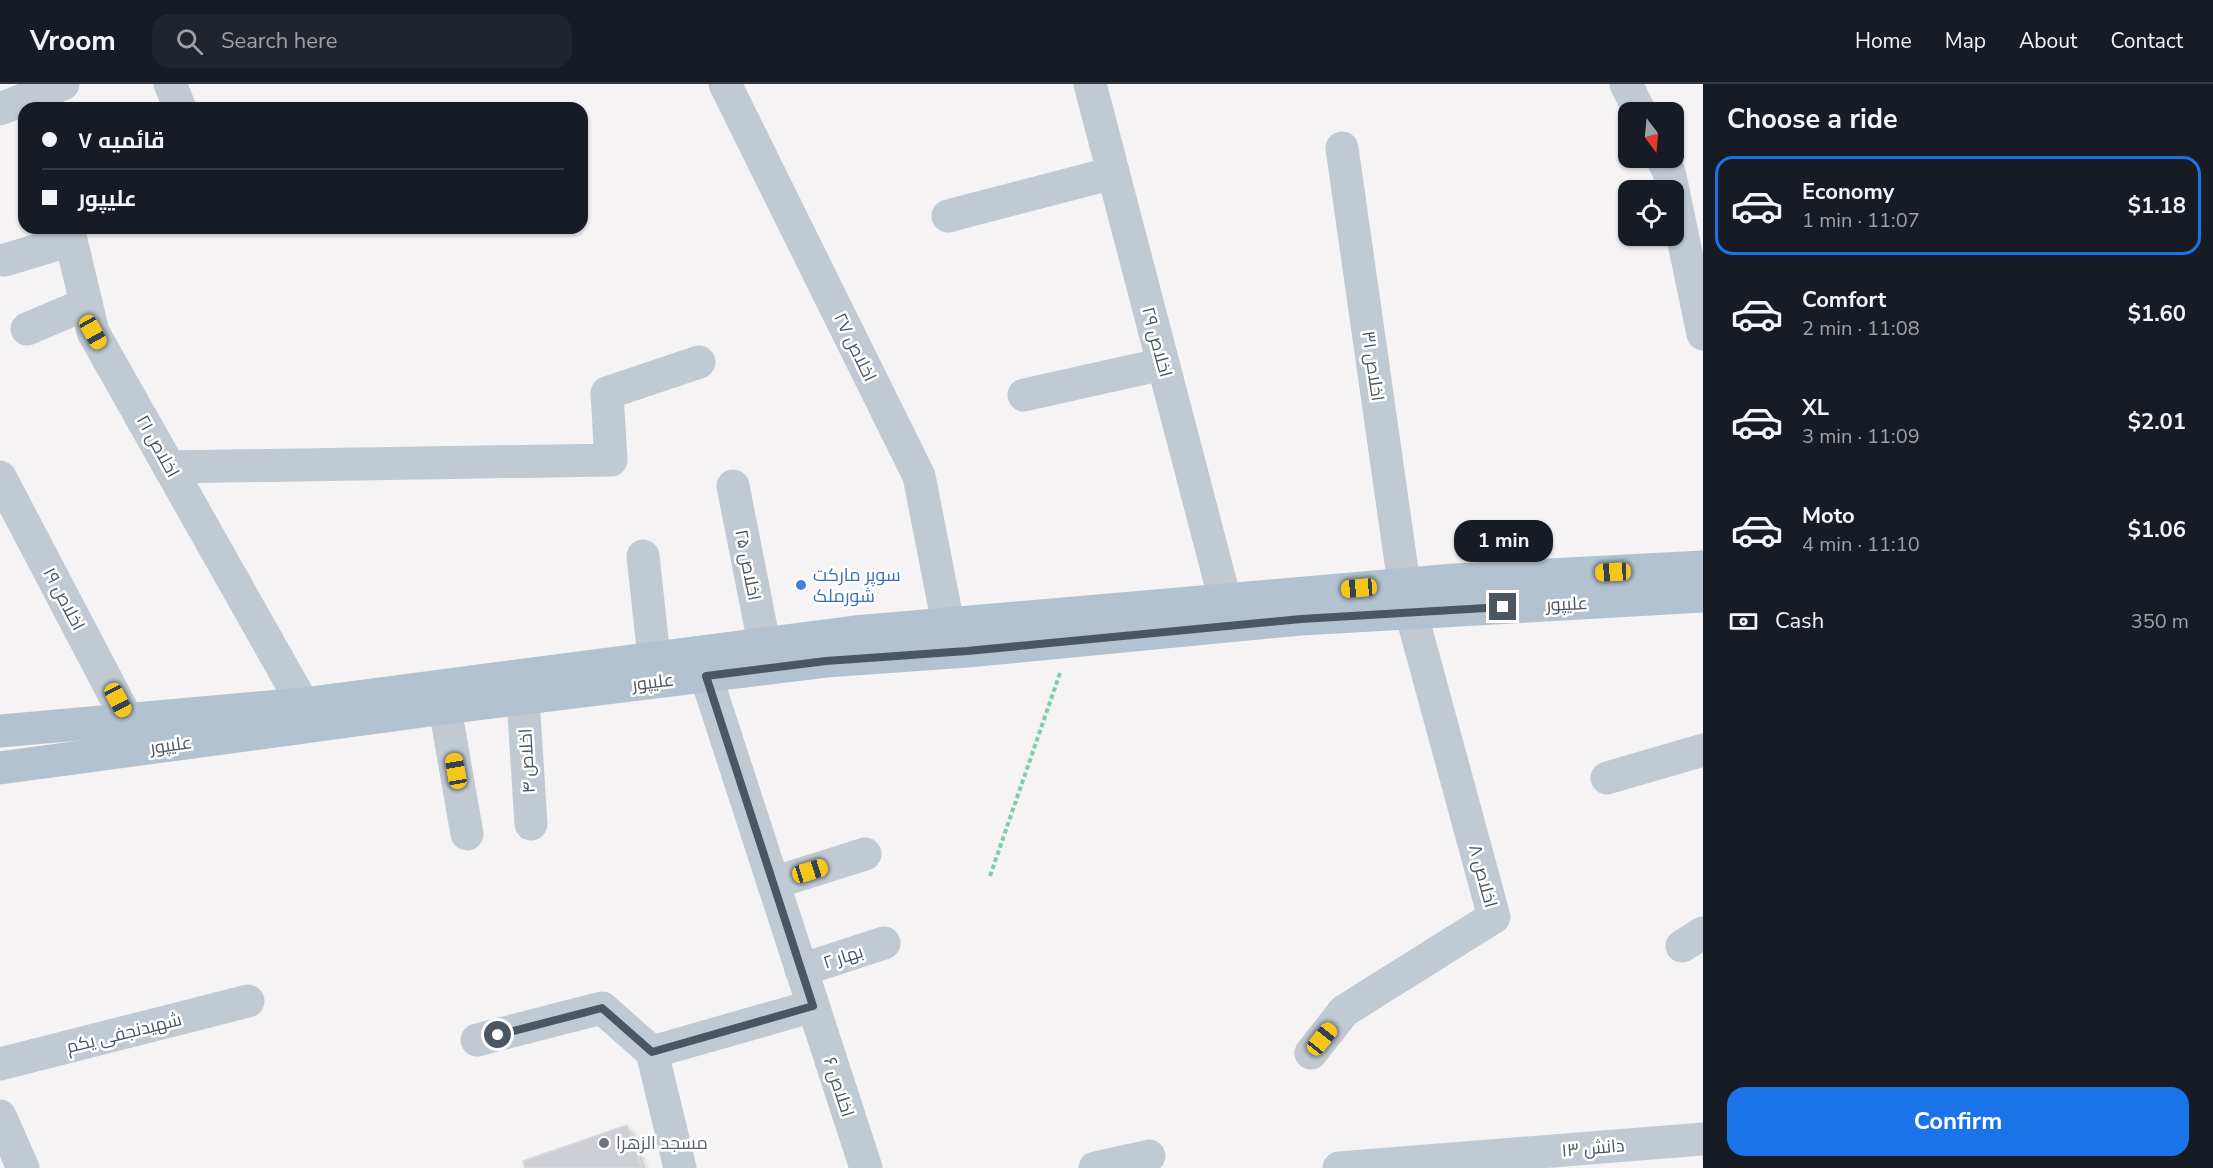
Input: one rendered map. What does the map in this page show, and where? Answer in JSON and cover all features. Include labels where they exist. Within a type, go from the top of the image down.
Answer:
[{"type":"main road","name":"علیپور","points":[[0,731],[303,704],[654,657],[701,664],[826,661],[1301,619],[1408,598],[1703,567]]},
{"type":"main road","name":"علیپور","points":[[0,768],[523,698],[701,664],[764,643],[855,632],[1225,600],[1703,596]]},
{"type":"street","points":[[0,109],[63,84]]},
{"type":"street","points":[[170,84],[178,102]]},
{"type":"street","name":"اخلاص ۲۷","points":[[725,84],[919,476],[948,624]]},
{"type":"street","name":"اخلاص ۲۹","points":[[1090,84],[1225,600]]},
{"type":"street","points":[[1626,84],[1635,102]]},
{"type":"street","name":"اخلاص ۳۱","points":[[1342,148],[1408,598]]},
{"type":"street","points":[[948,216],[1113,172]]},
{"type":"street","name":"اخلاص ۲۱","points":[[6,260],[71,240],[93,332],[303,704]]},
{"type":"street","points":[[1684,242],[1703,334]]},
{"type":"street","points":[[27,329],[86,304]]},
{"type":"street","points":[[169,467],[611,460],[607,393],[699,362]]},
{"type":"street","points":[[1024,395],[1163,364]]},
{"type":"street","name":"اخلاص ۱۹","points":[[0,477],[128,721]]},
{"type":"street","name":"اخلاص ۲۵","points":[[733,486],[764,643]]},
{"type":"street","points":[[643,556],[654,657]]},
{"type":"street","name":"اخلاص ۸","points":[[1311,1053],[1344,1011],[1494,917],[1408,598]]},
{"type":"street","name":"اخلاص ۶","points":[[701,664],[866,1168]]},
{"type":"street","name":"اخلاص ۴","points":[[523,698],[531,824]]},
{"type":"street","points":[[445,708],[467,834]]},
{"type":"street","points":[[1607,778],[1703,750]]},
{"type":"street","points":[[773,883],[865,854]]},
{"type":"street","name":"بهار ۲","points":[[801,970],[884,943]]},
{"type":"street","name":"شهیدنجفی یکم","points":[[0,1064],[248,1001]]},
{"type":"street","points":[[652,1052],[813,1006]]},
{"type":"street","points":[[477,1040],[602,1008],[652,1052],[680,1168]]},
{"type":"street","points":[[0,1116],[23,1168]]},
{"type":"street","name":"دانش ۱۳","points":[[1339,1168],[1703,1139]]},
{"type":"street","points":[[1095,1168],[1149,1156]]},
{"type":"path","points":[[990,876],[1071,641]]},
{"type":"building","name":"مسجد الزهرا","points":[[627,1125],[642,1168],[525,1168],[523,1161]]},
{"type":"place","name":"سوپر مارکت شورملک","points":[[801,585]]},
{"type":"place","name":"مسجد الزهرا","points":[[604,1143]]},
{"type":"route","points":[[498,1035],[602,1008],[652,1052],[813,1006],[706,676],[826,661],[967,651],[1301,619],[1503,607]]}]
